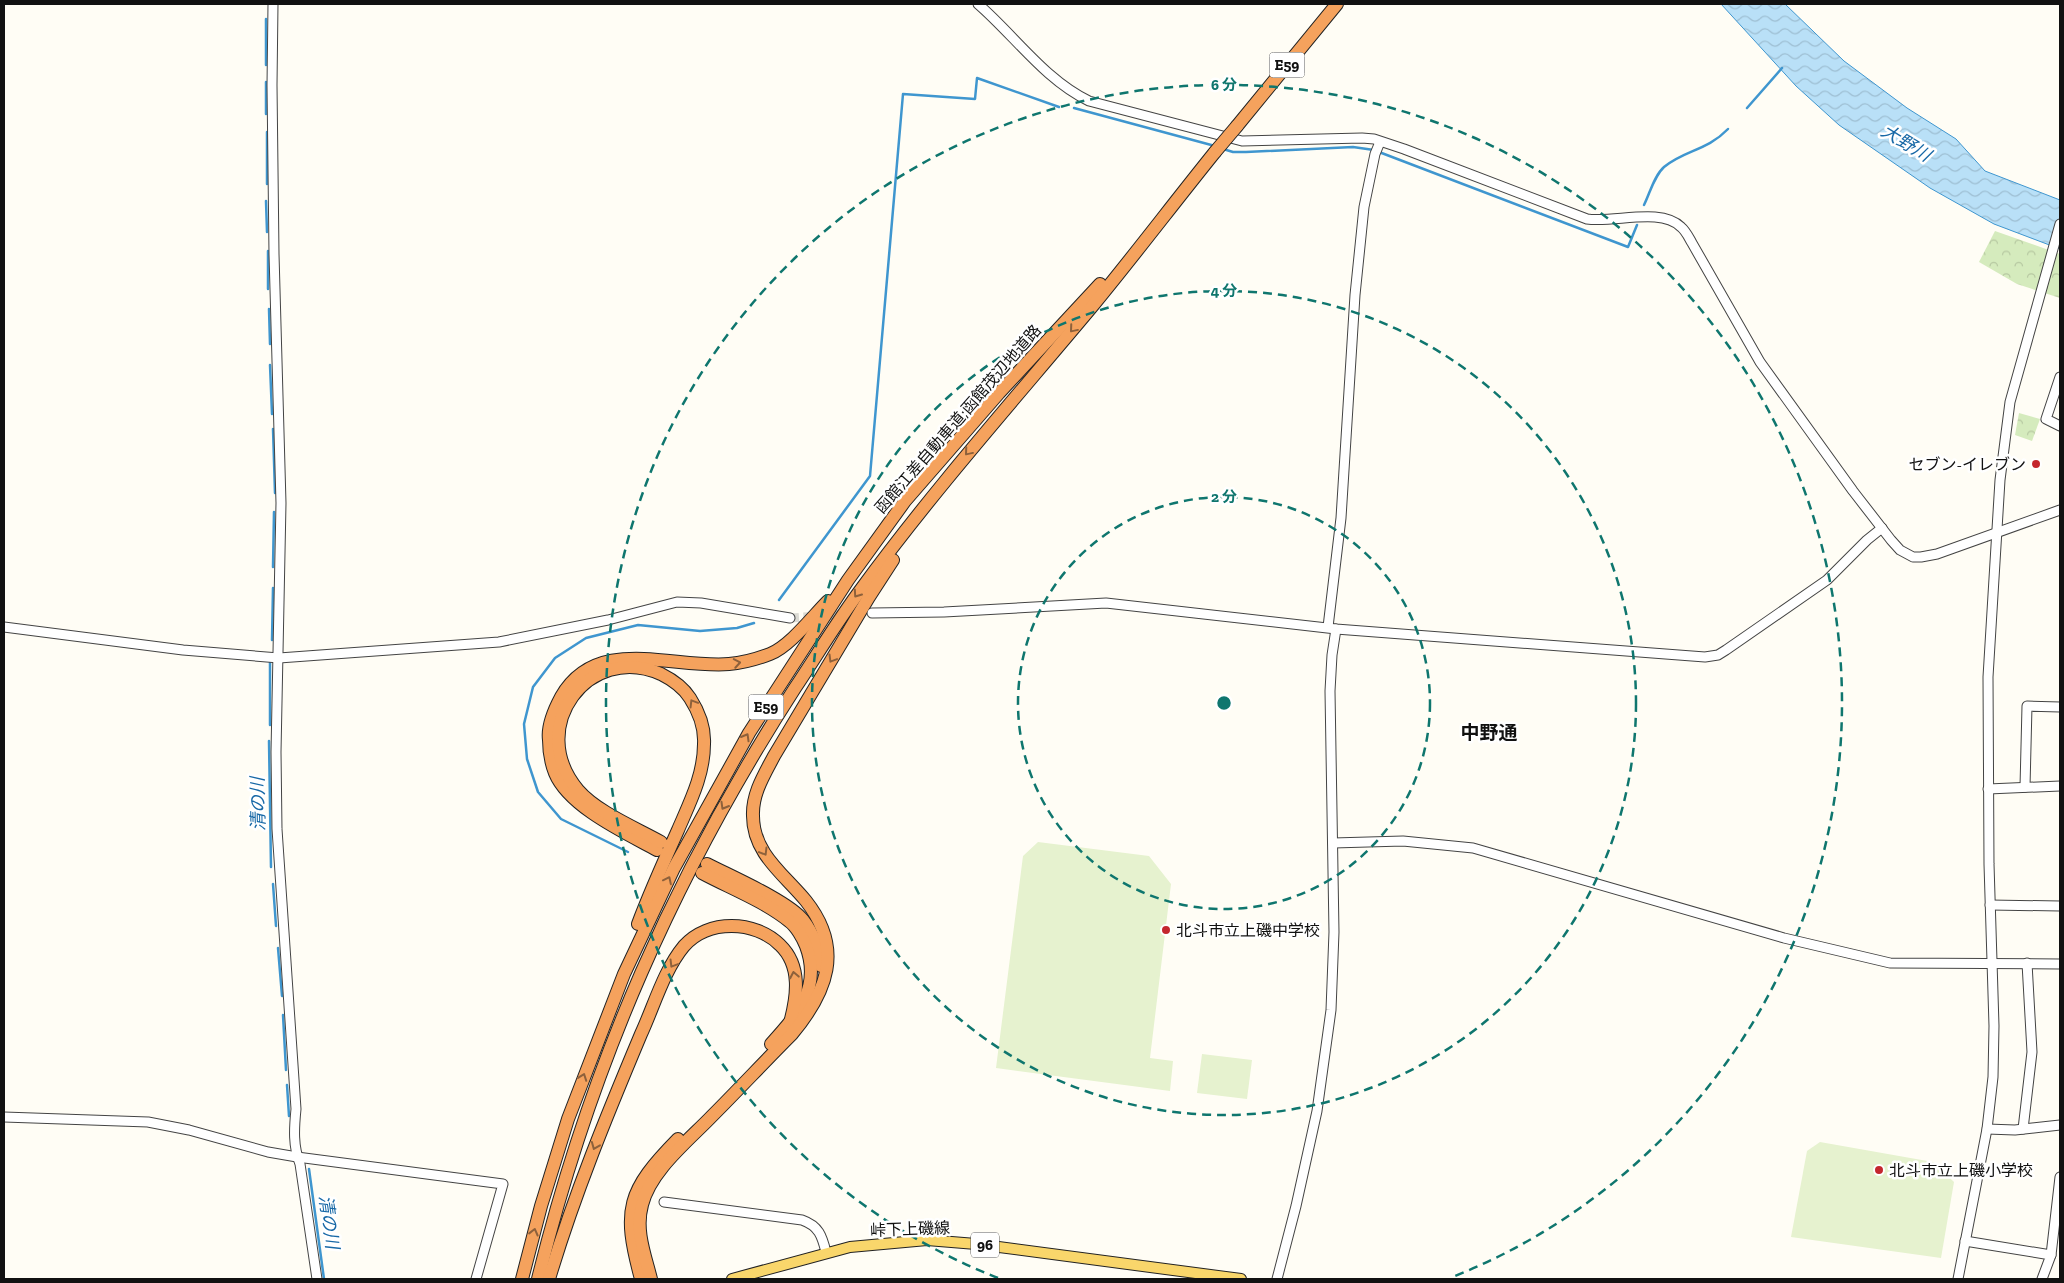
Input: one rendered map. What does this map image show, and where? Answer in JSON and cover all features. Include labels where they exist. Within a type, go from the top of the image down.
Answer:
[{"type":"highway","name":"函館江差自動車道;函館茂辺地道路","points":[[538,1279],[555,1209],[582,1123],[637,979],[686,875],[761,741],[860,590],[952,471],[1092,306],[1158,222],[1337,4]]},
{"type":"highway","name":"函館江差自動車道;函館茂辺地道路","points":[[522,1279],[541,1206],[568,1119],[595,1044],[624,974],[650,915],[697,824],[749,733],[848,580],[912,494],[999,393],[1158,222]]},
{"type":"highway","points":[[651,1279],[640,1238],[639,1216],[648,1187],[674,1154],[792,1034],[807,1016],[820,995],[827,971],[825,935],[806,901],[775,868],[758,841],[752,816],[760,782],[869,596],[952,471]]},
{"type":"highway","points":[[595,1044],[644,907],[698,785],[704,742],[702,724],[696,706],[685,691],[670,678],[650,670],[624,667],[608,671],[591,680],[575,693],[564,712],[558,734],[560,758],[567,774],[579,791],[659,846],[609,824],[586,808],[566,790],[556,775],[550,755],[548,734],[555,708],[565,690],[581,674],[602,664],[623,659],[729,664],[749,661],[772,654],[792,638],[848,580]]},
{"type":"highway","points":[[641,1279],[633,1249],[630,1226],[632,1203],[641,1182],[665,1152],[790,1023],[803,1005],[810,985],[811,958],[804,941],[791,922],[704,868],[783,904],[803,920],[816,944],[821,964],[820,995]]},
{"type":"highway","points":[[549,1279],[583,1175],[613,1100],[670,967],[685,945],[699,934],[717,927],[731,925],[747,927],[772,937],[783,947],[791,961],[796,977],[797,997],[790,1023]]},
{"type":"main road","name":"峠下上磯線","points":[[732,1279],[850,1247],[927,1240],[963,1242],[1180,1275],[1241,1279]]},
{"type":"street","points":[[274,4],[272,85],[274,274],[281,503],[276,752],[277,829],[295,1100],[295,1150],[300,1164],[317,1279]]},
{"type":"street","points":[[978,4],[1033,58],[1072,91],[1089,101],[1242,142],[1362,138],[1377,148],[1404,149],[1587,219],[1602,221],[1658,216],[1681,227],[1718,287],[1760,362],[1853,491],[1900,550],[1913,556],[1921,557],[1937,554],[2060,510]]},
{"type":"street","points":[[1277,1279],[1296,1206],[1317,1111],[1331,1010],[1333,843],[1330,691],[1332,628],[1342,518],[1355,295],[1364,207],[1377,148]]},
{"type":"street","points":[[1958,1279],[1987,1129],[1994,1061],[1988,789],[1988,677],[2000,480],[2010,402],[2060,224]]},
{"type":"street","points":[[2060,378],[2046,419],[2060,426]]},
{"type":"street","points":[[872,613],[944,612],[1106,603],[1332,628],[1705,657],[1718,655],[1826,580],[1882,528]]},
{"type":"street","points":[[4,627],[183,650],[279,658],[499,642],[576,627],[677,602],[701,603],[790,618]]},
{"type":"street","points":[[2025,787],[2027,706],[2060,707]]},
{"type":"street","points":[[1988,789],[2060,786]]},
{"type":"street","points":[[1333,843],[1403,841],[1473,848],[1784,938],[1890,963],[2060,964]]},
{"type":"street","points":[[1990,905],[2060,906]]},
{"type":"street","points":[[2024,1129],[2032,1052],[2027,963]]},
{"type":"street","points":[[4,1117],[148,1122],[189,1130],[268,1152],[503,1184],[476,1279]]},
{"type":"street","points":[[1987,1129],[2024,1129],[2060,1125]]},
{"type":"street","points":[[2042,1279],[2051,1256],[2060,1177]]},
{"type":"street","points":[[664,1202],[802,1220],[814,1225],[821,1233],[826,1252]]},
{"type":"street","points":[[1965,1241],[2051,1256]]},
{"type":"green space","points":[[1995,231],[2060,254],[2060,298],[2017,284],[1979,262]]},
{"type":"green space","points":[[2019,413],[2040,419],[2032,441],[2015,435]]},
{"type":"green space","points":[[1038,842],[1149,856],[1171,884],[1150,1058],[1173,1061],[1170,1091],[996,1068],[1023,856]]},
{"type":"green space","points":[[1202,1054],[1252,1060],[1247,1099],[1197,1093]]},
{"type":"green space","points":[[1820,1142],[1933,1162],[1954,1182],[1941,1258],[1791,1237],[1807,1151]]},
{"type":"water","name":"大野川","points":[[1721,4],[1785,4],[1844,61],[1907,108],[1956,139],[1985,171],[2060,200],[2060,249],[1994,224],[1930,188],[1839,125],[1796,86]]},
{"type":"waterway","name":"清の川","points":[[266,19],[266,65]]},
{"type":"waterway","points":[[1747,108],[1782,68]]},
{"type":"waterway","points":[[779,600],[870,476],[903,94],[975,99],[977,78],[1059,107]]},
{"type":"waterway","name":"清の川","points":[[266,82],[266,114]]},
{"type":"waterway","points":[[1074,108],[1215,146]]},
{"type":"waterway","points":[[1644,205],[1655,180],[1664,167],[1679,157],[1712,142],[1728,129]]},
{"type":"waterway","name":"清の川","points":[[267,132],[267,184]]},
{"type":"waterway","points":[[1223,149],[1233,152],[1353,147],[1374,150]]},
{"type":"waterway","points":[[1379,152],[1628,247],[1637,225]]},
{"type":"waterway","name":"清の川","points":[[266,201],[267,232]]},
{"type":"waterway","name":"清の川","points":[[268,251],[268,289]]},
{"type":"waterway","name":"清の川","points":[[269,309],[270,344]]},
{"type":"waterway","name":"清の川","points":[[270,365],[272,414]]},
{"type":"waterway","name":"清の川","points":[[273,429],[275,493]]},
{"type":"waterway","name":"清の川","points":[[273,567],[274,512]]},
{"type":"waterway","name":"清の川","points":[[272,640],[273,588]]},
{"type":"waterway","points":[[628,852],[561,819],[538,792],[527,759],[524,724],[533,687],[555,658],[586,638],[638,625],[700,631],[737,628],[754,623]]},
{"type":"waterway","name":"清の川","points":[[270,662],[270,725]]},
{"type":"waterway","name":"清の川","points":[[269,741],[271,867]]},
{"type":"waterway","name":"清の川","points":[[273,884],[276,926]]},
{"type":"waterway","name":"清の川","points":[[278,948],[282,996]]},
{"type":"waterway","name":"清の川","points":[[283,1015],[286,1070]]},
{"type":"waterway","name":"清の川","points":[[287,1085],[289,1116]]},
{"type":"waterway","name":"清の川","points":[[309,1169],[324,1279]]},
{"type":"tunnel","points":[[790,618],[864,613]]},
{"type":"place","name":"セブン-イレブン","points":[[2036,464]]},
{"type":"place","name":"北斗市立上磯中学校","points":[[1166,930]]},
{"type":"place","name":"北斗市立上磯小学校","points":[[1879,1170]]},
{"type":"district","name":"中野通","points":[[1489,732]]}]
